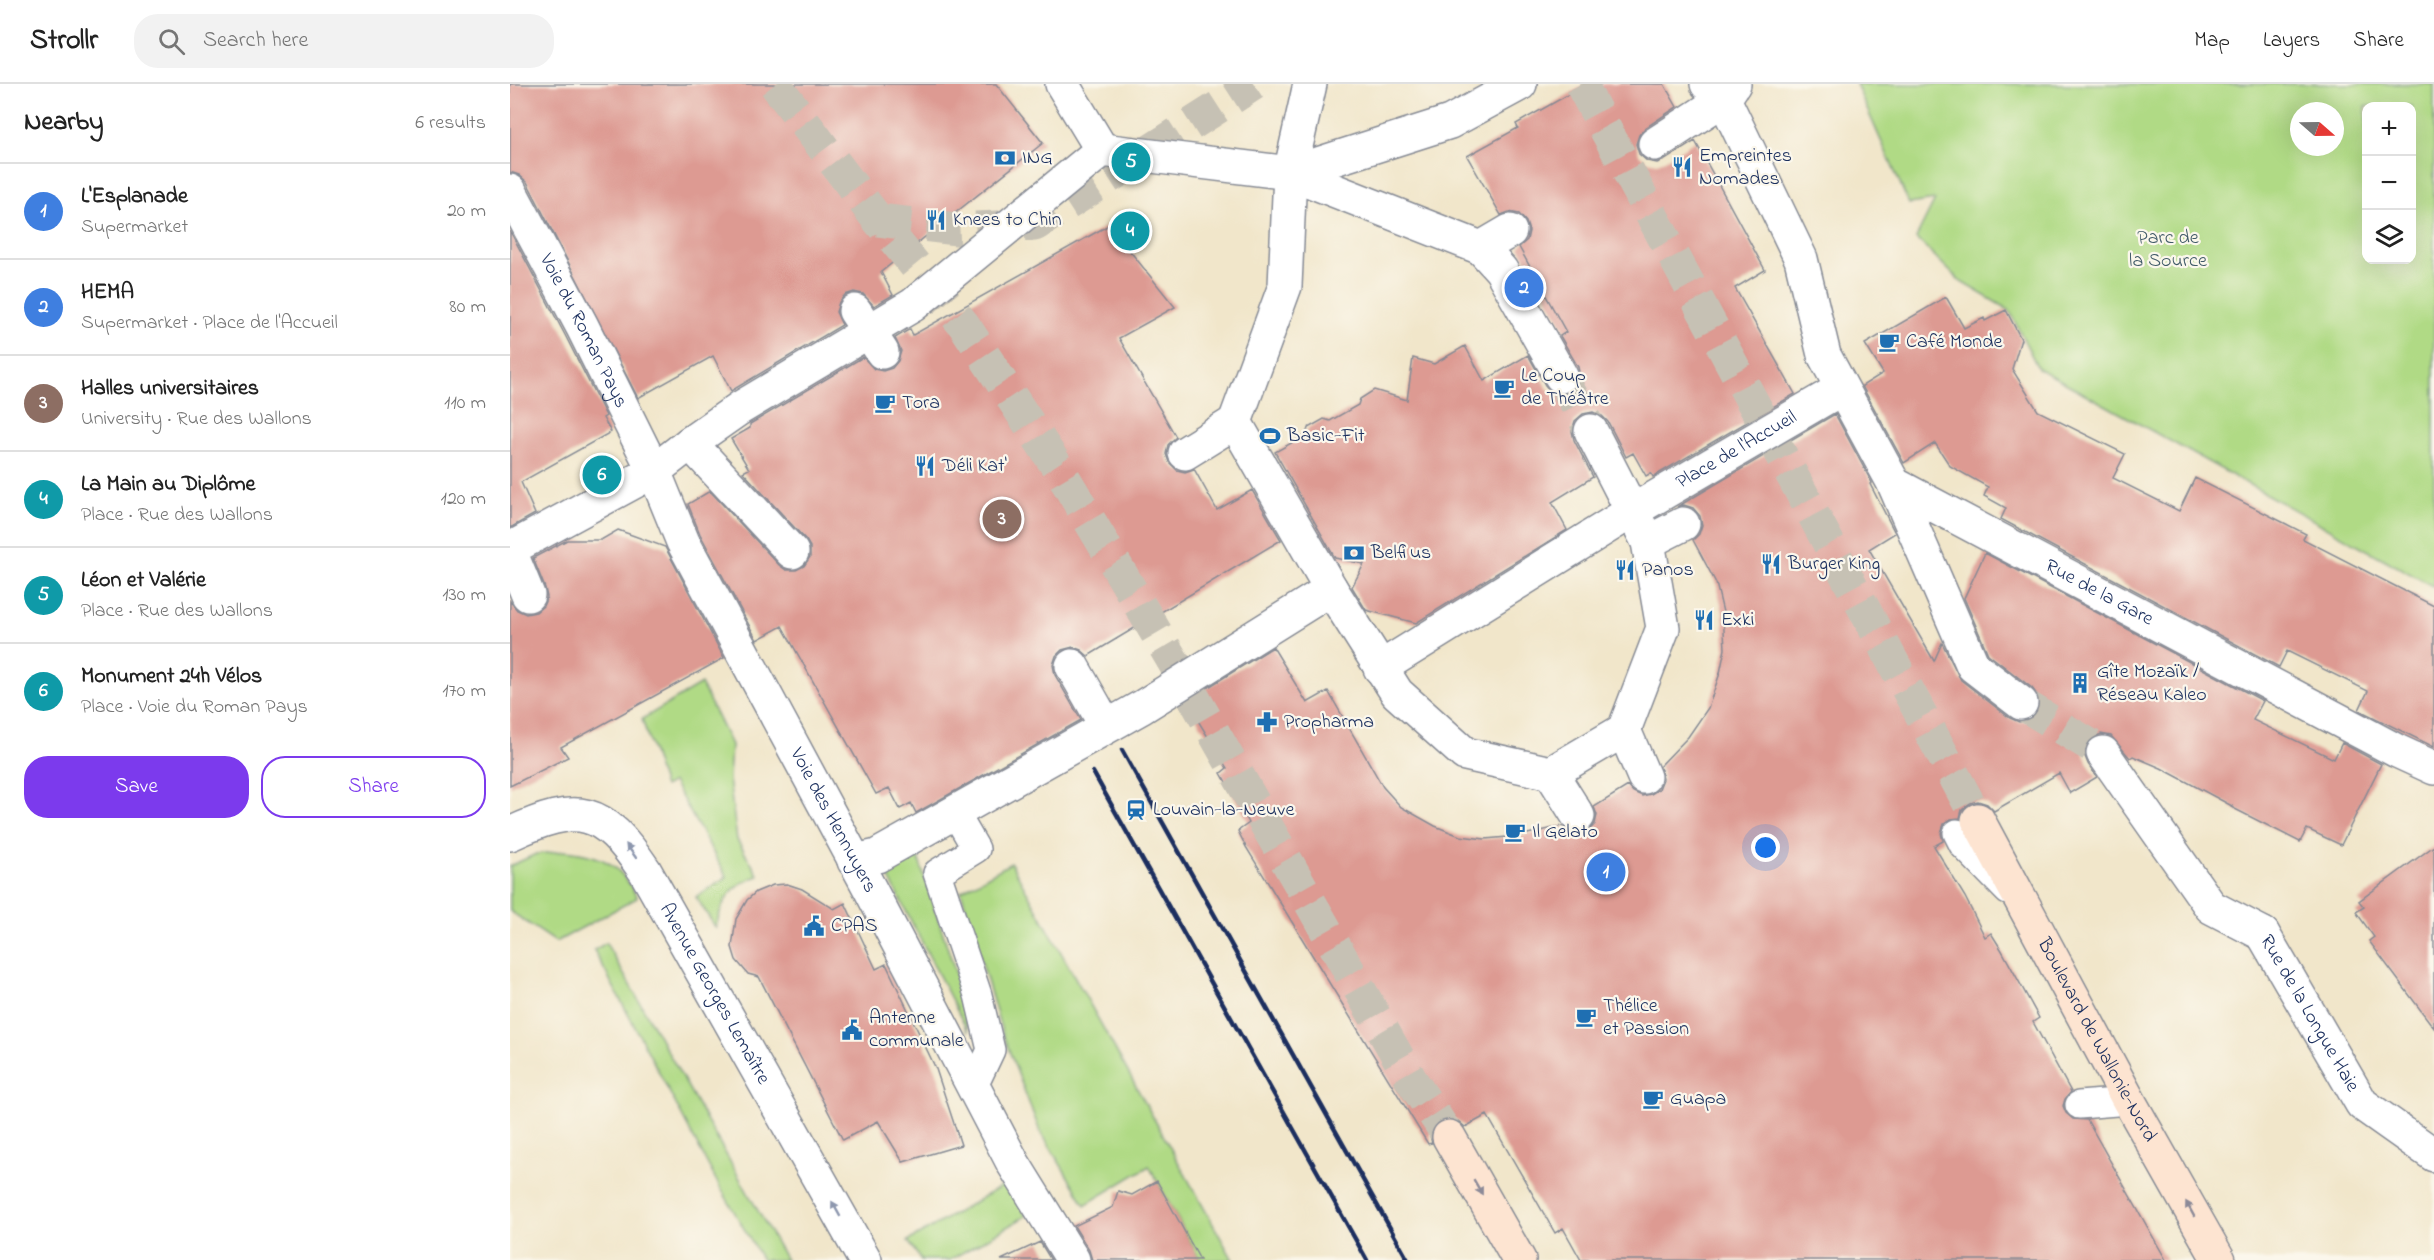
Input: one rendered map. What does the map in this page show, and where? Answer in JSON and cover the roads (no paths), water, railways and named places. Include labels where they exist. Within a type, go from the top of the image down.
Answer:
[{"type":"main road","name":"Boulevard de Wallonie-Nord","points":[[1968,826],[2028,911],[2129,1101],[2219,1260]]},
{"type":"main road","points":[[1449,1137],[1519,1260]]},
{"type":"street","points":[[1062,84],[1102,150]]},
{"type":"street","points":[[1185,453],[1235,422],[1285,286],[1290,173],[1310,84]]},
{"type":"street","points":[[1290,173],[1450,122],[1520,84]]},
{"type":"street","points":[[1655,144],[1723,88],[1801,259],[1824,355],[1894,484],[1973,666],[2021,703]]},
{"type":"street","points":[[528,595],[510,550],[654,471],[740,408],[913,305],[1102,150],[1290,173],[1481,248],[1501,270],[1561,376]]},
{"type":"street","name":"Voie du Roman Pays","points":[[510,191],[582,326],[654,471]]},
{"type":"street","points":[[1481,248],[1510,231]]},
{"type":"street","name":"Place de l'Accueil","points":[[1380,668],[1634,510],[1841,389]]},
{"type":"street","points":[[1235,422],[1331,589],[1341,629],[1380,668],[1397,693],[1466,754],[1551,773],[1624,730],[1664,628],[1648,542],[1634,510],[1592,431]]},
{"type":"street","points":[[690,443],[792,552]]},
{"type":"street","name":"Voie des Hennuyers","points":[[654,471],[683,542],[1013,1163],[1073,1260]]},
{"type":"street","name":"Rue de la Gare","points":[[1894,484],[2397,751],[2434,768]]},
{"type":"street","points":[[1648,542],[1683,524]]},
{"type":"street","points":[[854,861],[877,856],[1142,707],[1331,589]]},
{"type":"street","points":[[1072,666],[1107,726]]},
{"type":"street","points":[[1624,730],[1644,777]]},
{"type":"street","name":"Rue de la Longue Haie","points":[[2103,753],[2211,907],[2263,934],[2362,1104],[2434,1155]]},
{"type":"street","points":[[1551,773],[1578,816]]},
{"type":"street","name":"Avenue Georges Lemaître","points":[[510,834],[538,821],[560,815],[576,814],[598,820],[610,827],[622,840],[645,871],[865,1260]]},
{"type":"lane","points":[[961,823],[976,849],[937,873],[978,995],[991,1050],[973,1088]]},
{"type":"lane","points":[[2079,1105],[2129,1101]]},
{"type":"tunnel","points":[[775,84],[878,220],[964,325],[1062,474],[1177,668],[1410,1078],[1449,1137]]},
{"type":"tunnel","points":[[878,220],[957,229],[1035,225],[1254,84]]},
{"type":"tunnel","points":[[1581,84],[1978,820]]},
{"type":"tunnel","points":[[1561,376],[1591,431]]},
{"type":"tunnel","points":[[2021,703],[2103,753]]},
{"type":"railway","points":[[1122,750],[1408,1260]]},
{"type":"railway","points":[[1093,772],[1367,1260]]},
{"type":"place","name":"ING","points":[[1005,158]]},
{"type":"place","name":"Léon et Valérie","points":[[1131,162]]},
{"type":"place","name":"Empreintes Nomades","points":[[1682,167]]},
{"type":"place","name":"Knees to Chin","points":[[936,220]]},
{"type":"place","name":"La Main au Diplôme","points":[[1130,231]]},
{"type":"place","name":"HEMA","points":[[1524,288]]},
{"type":"place","name":"Café Monde","points":[[1889,342]]},
{"type":"place","name":"Le Coup de Théâtre","points":[[1504,388]]},
{"type":"place","name":"Tora","points":[[885,403]]},
{"type":"place","name":"Basic-Fit","points":[[1270,436]]},
{"type":"place","name":"Déli Kat'","points":[[925,466]]},
{"type":"place","name":"Monument 24h Vélos","points":[[602,475]]},
{"type":"place","name":"Halles universitaires","points":[[1002,519]]},
{"type":"place","name":"Belfius","points":[[1354,553]]},
{"type":"place","name":"Burger King","points":[[1771,564]]},
{"type":"place","name":"Panos","points":[[1625,570]]},
{"type":"place","name":"Exki","points":[[1704,620]]},
{"type":"place","name":"Gîte Mozaïk / Réseau Kaleo","points":[[2080,683]]},
{"type":"place","name":"Propharma","points":[[1267,722]]},
{"type":"place","name":"Louvain-la-Neuve","points":[[1136,810]]},
{"type":"place","name":"Il Gelato","points":[[1515,832]]},
{"type":"place","name":"L'Esplanade","points":[[1606,872]]},
{"type":"place","name":"CPAS","points":[[814,926]]},
{"type":"place","name":"Thélice et Passion","points":[[1586,1017]]},
{"type":"place","name":"Antenne communale","points":[[852,1030]]},
{"type":"place","name":"Guapa","points":[[1653,1099]]},
{"type":"park label","name":"Parc de la Source","points":[[2168,250]]}]
